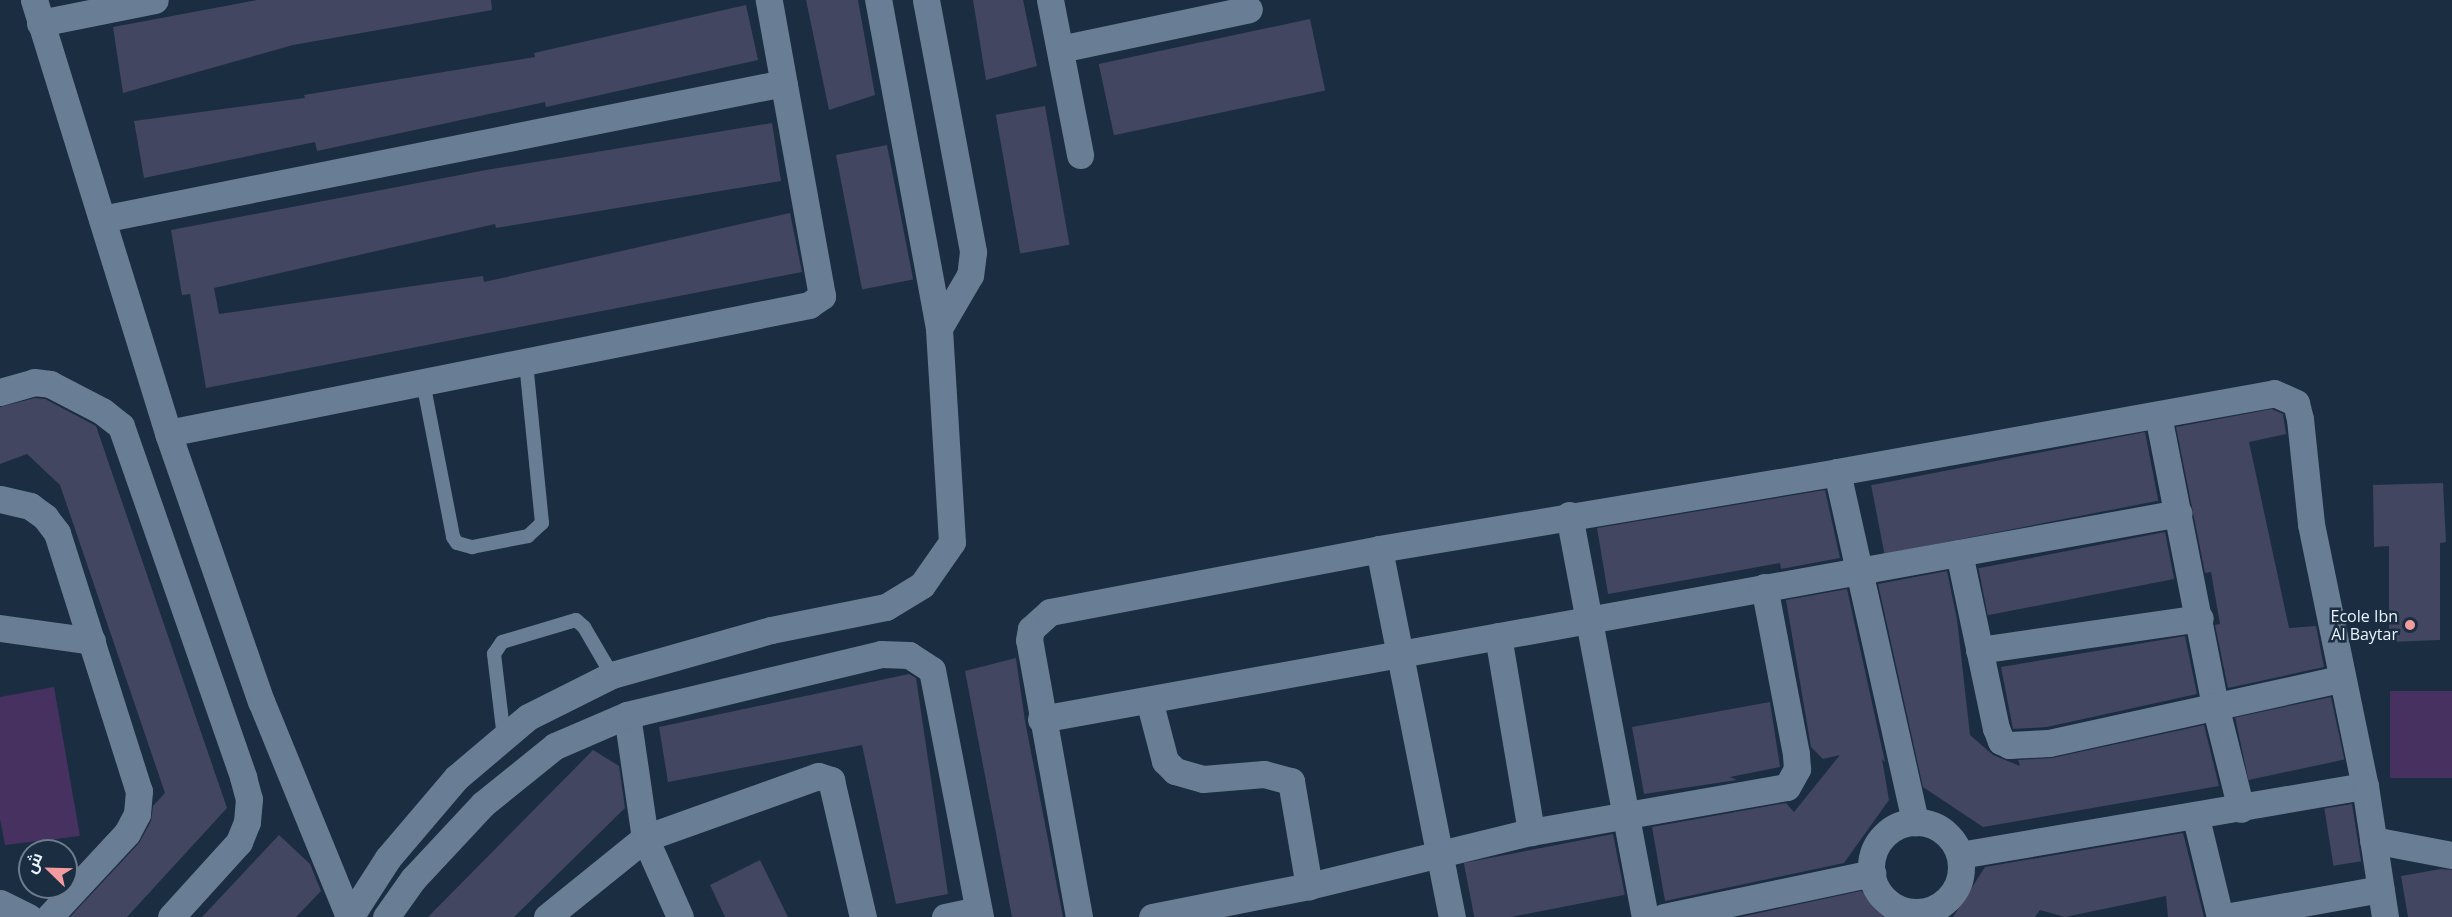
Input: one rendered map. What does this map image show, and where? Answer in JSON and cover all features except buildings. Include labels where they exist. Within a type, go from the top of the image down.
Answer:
[{"type":"street","points":[[155,0],[37,11],[168,433],[261,701],[350,917]]},
{"type":"street","points":[[168,433],[809,305],[822,296],[769,0]]},
{"type":"street","points":[[350,917],[388,858],[456,778],[528,717],[612,675],[771,630],[886,607],[922,585],[952,542],[939,328],[878,0]]},
{"type":"street","points":[[926,0],[973,252],[969,275],[939,328]]},
{"type":"street","points":[[1050,0],[1080,155]]},
{"type":"street","points":[[1060,50],[1249,9]]},
{"type":"street","points":[[102,219],[784,83]]},
{"type":"street","points":[[0,392],[34,382],[50,384],[102,411],[121,426],[243,777],[249,799],[247,822],[239,842],[171,917]]},
{"type":"street","points":[[1079,917],[1041,719],[1029,640],[1031,629],[1050,612],[1569,515],[1837,472],[2274,393],[2296,403],[2311,524],[2341,679],[2365,786],[2385,917]]},
{"type":"street","points":[[2158,415],[2200,618],[2215,705],[2241,809]]},
{"type":"street","points":[[1837,472],[1915,822]]},
{"type":"street","points":[[0,499],[30,506],[45,517],[57,533],[136,779],[139,802],[127,833],[49,917]]},
{"type":"street","points":[[1041,719],[2179,513]]},
{"type":"street","points":[[1569,515],[1645,917]]},
{"type":"street","points":[[1379,549],[1452,917]]},
{"type":"street","points":[[1959,554],[1996,728],[2001,741],[2009,745],[2049,743],[2341,679]]},
{"type":"street","points":[[1152,917],[1310,886],[1440,852],[1531,832],[1774,791],[1794,780],[1796,754],[1764,587]]},
{"type":"street","points":[[1979,650],[2200,618]]},
{"type":"street","points":[[0,628],[92,641]]},
{"type":"street","points":[[1498,636],[1531,832]]},
{"type":"street","points":[[386,917],[413,879],[483,804],[555,746],[627,715],[881,654],[909,655],[932,670],[935,679],[979,913],[945,917]]},
{"type":"street","points":[[1149,700],[1165,761],[1175,771],[1203,779],[1264,774],[1291,781],[1310,886]]},
{"type":"street","points":[[627,715],[645,838],[680,917]]},
{"type":"street","points":[[547,917],[645,838],[818,776],[831,780],[863,917]]},
{"type":"street","points":[[1960,855],[2196,818],[2365,786]]},
{"type":"street","points":[[2196,818],[2220,917]]},
{"type":"street","points":[[1915,822],[1943,830],[1960,855],[1958,885],[1934,913],[1898,908],[1882,896],[1872,873],[1872,858],[1880,840],[1896,827],[1915,822]]},
{"type":"street","points":[[2373,840],[2452,855]]},
{"type":"street","points":[[1664,917],[1872,873]]},
{"type":"street","points":[[2225,917],[2281,912],[2380,889]]},
{"type":"street","points":[[0,903],[29,917]]},
{"type":"lane","points":[[423,382],[453,537],[457,543],[472,547],[528,536],[539,529],[542,516],[526,362]]},
{"type":"lane","points":[[504,738],[494,654],[502,642],[576,620],[584,627],[612,675]]},
{"type":"shaded area","points":[[54,687],[80,836],[18,839],[18,843],[5,845],[0,819],[0,697]]},
{"type":"shaded area","points":[[2390,691],[2452,691],[2452,778],[2390,778]]},
{"type":"place","name":"Ecole Ibn Al Baytar","points":[[2410,625]]}]
